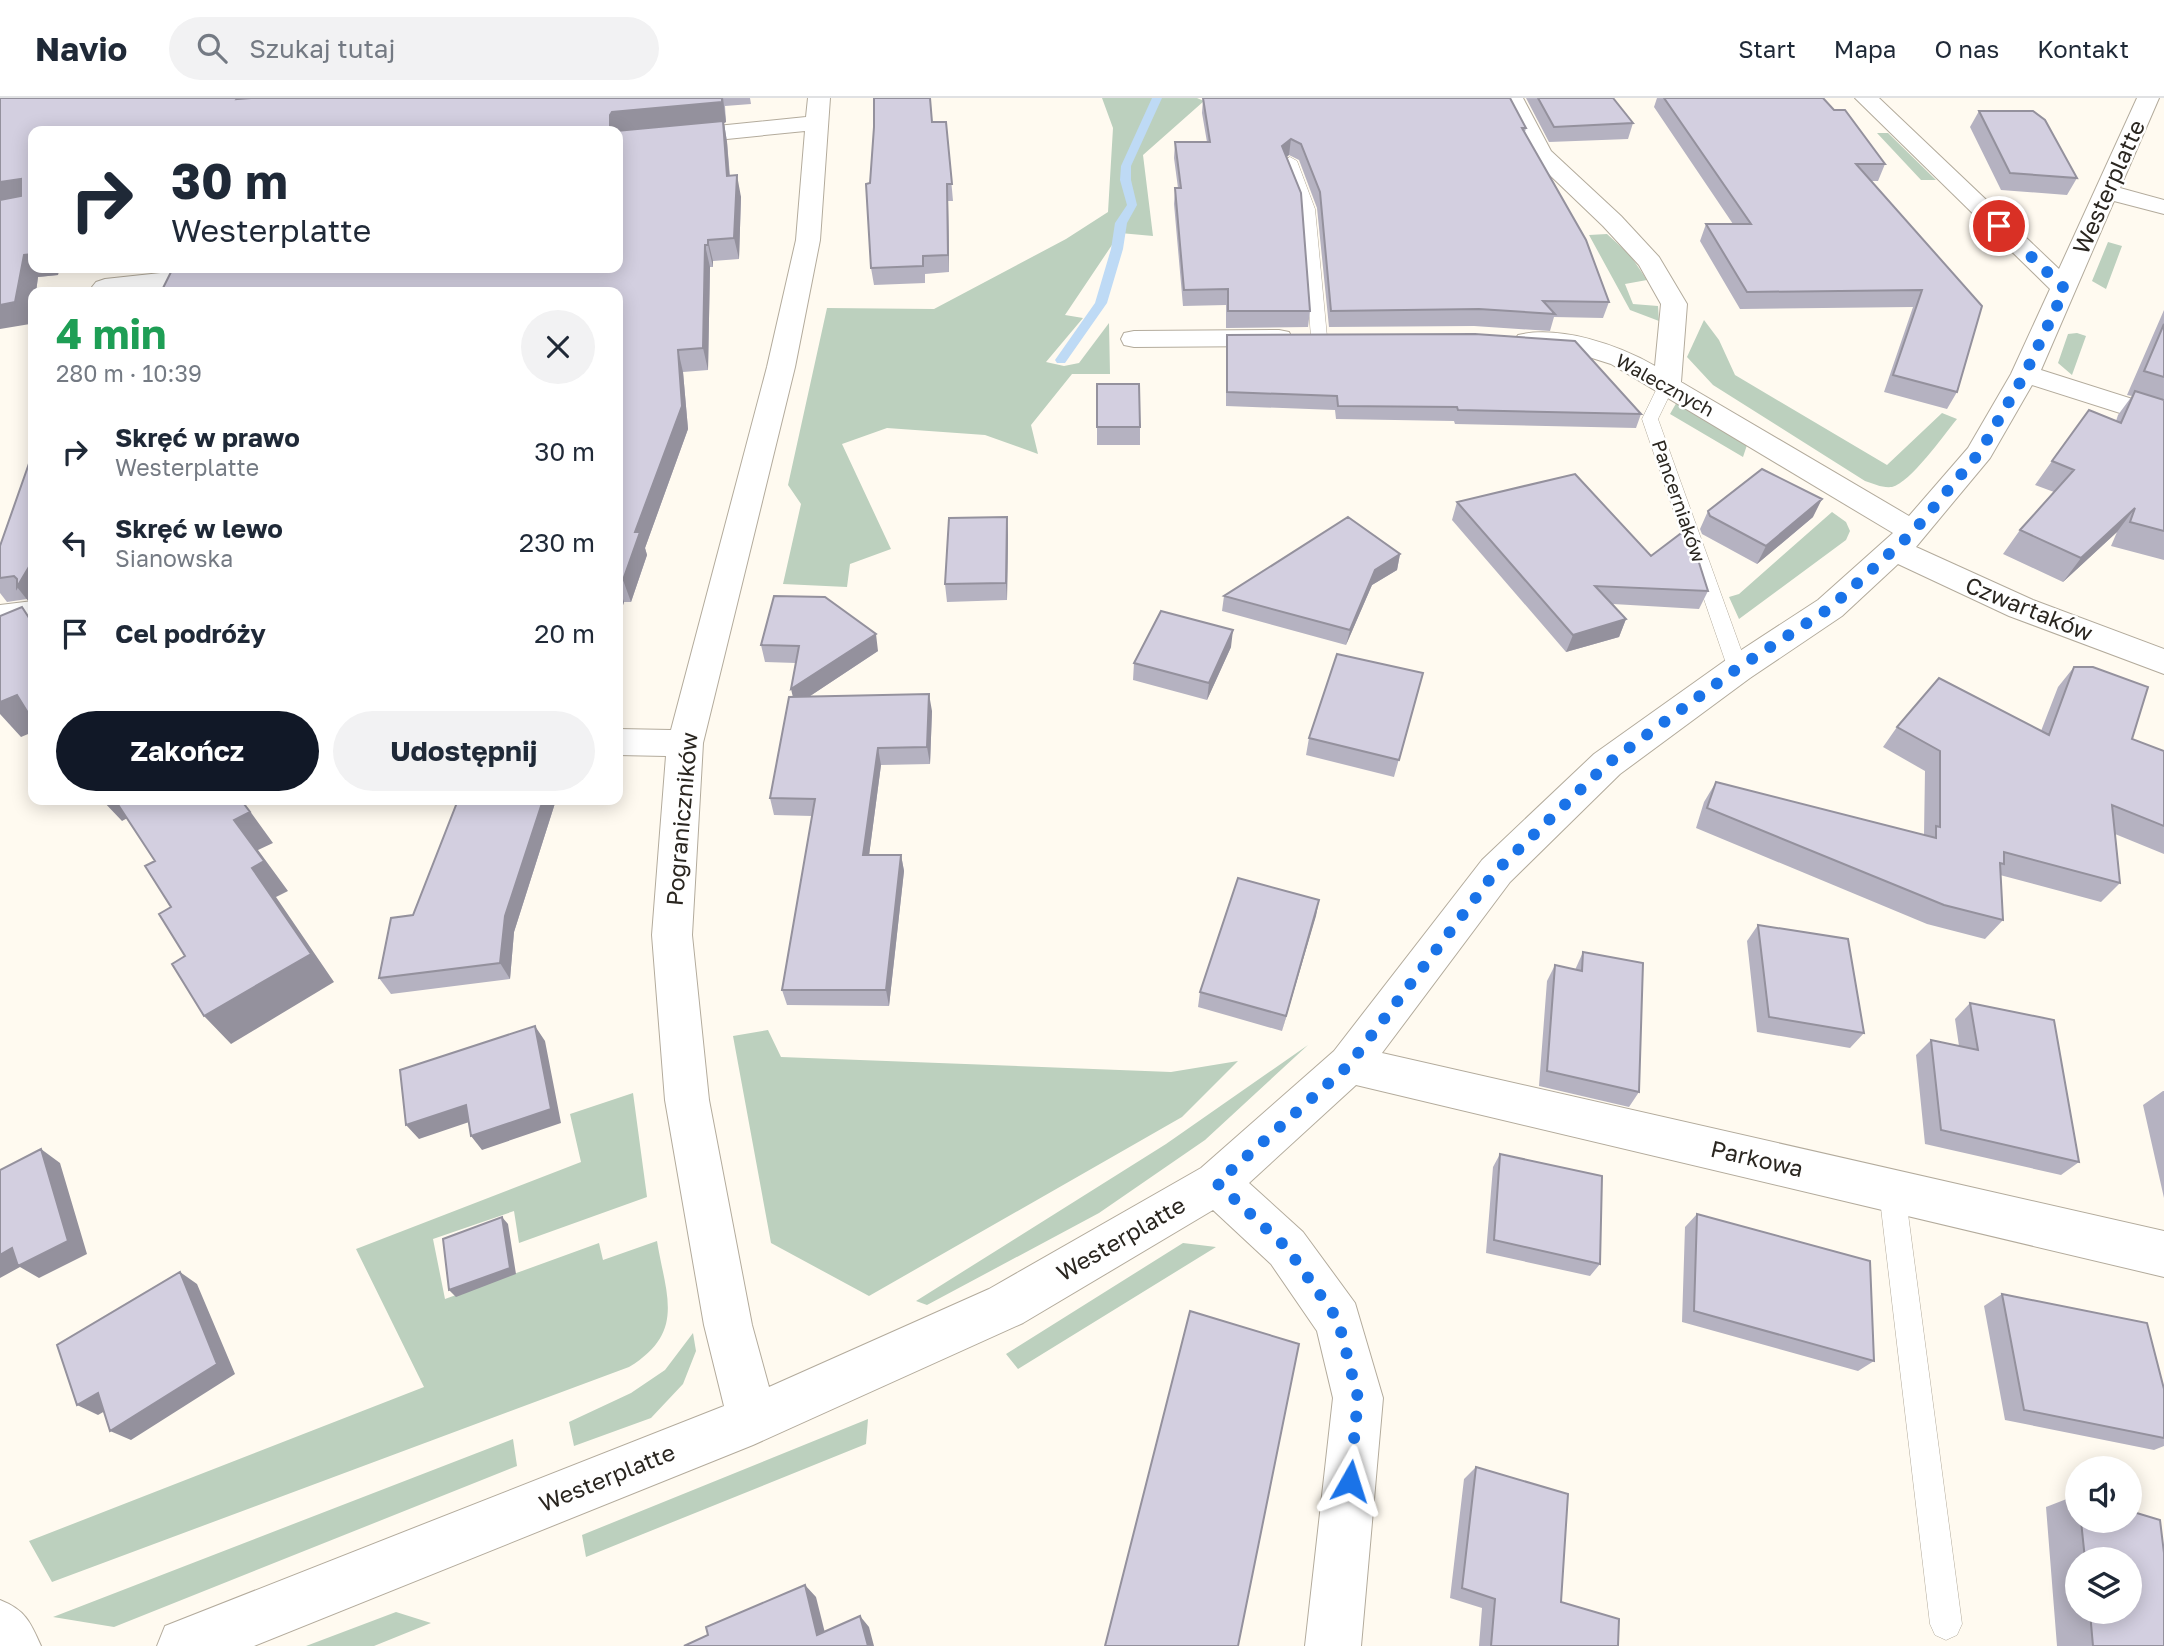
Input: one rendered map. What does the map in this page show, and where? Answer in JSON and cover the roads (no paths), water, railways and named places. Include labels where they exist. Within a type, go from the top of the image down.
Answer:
[{"type":"street","name":"Pancerniaków","points":[[1511,98],[1541,154],[1612,221],[1650,262],[1674,304],[1667,384]]},
{"type":"street","points":[[1866,98],[2065,289]]},
{"type":"street","name":"Westerplatte","points":[[185,1646],[753,1420],[1006,1306],[1217,1183],[1349,1065],[1496,871],[1607,764],[1738,668],[1830,608],[1904,541],[1980,452],[2025,374],[2148,98]]},
{"type":"street","points":[[623,142],[818,110]]},
{"type":"street","name":"Pograniczników","points":[[753,1420],[728,1325],[686,1086],[672,935],[685,743],[781,367],[806,253],[818,110]]},
{"type":"street","points":[[2106,192],[2164,207]]},
{"type":"street","points":[[107,282],[213,273]]},
{"type":"street","points":[[1134,339],[1347,337]]},
{"type":"street","name":"Walecznych","points":[[1498,339],[1575,344],[1621,358],[1667,384],[1904,541]]},
{"type":"street","points":[[2025,374],[2164,418]]},
{"type":"street","name":"Czwartaków","points":[[1904,541],[2021,608],[2164,663]]},
{"type":"street","points":[[0,616],[28,613]]},
{"type":"street","points":[[623,742],[685,743]]},
{"type":"street","name":"Parkowa","points":[[1349,1065],[2164,1254]]},
{"type":"street","points":[[1217,1183],[1287,1248],[1338,1320],[1358,1398],[1333,1646]]},
{"type":"street","points":[[0,1627],[13,1646]]},
{"type":"lane","points":[[1290,161],[1308,209],[1319,337]]},
{"type":"lane","name":"Pancerniaków","points":[[1667,384],[1650,419],[1738,668]]},
{"type":"lane","points":[[1892,1191],[1946,1624]]},
{"type":"waterway","points":[[1061,360],[1101,303],[1117,249],[1121,223],[1132,205],[1125,177],[1126,166],[1157,98]]}]
